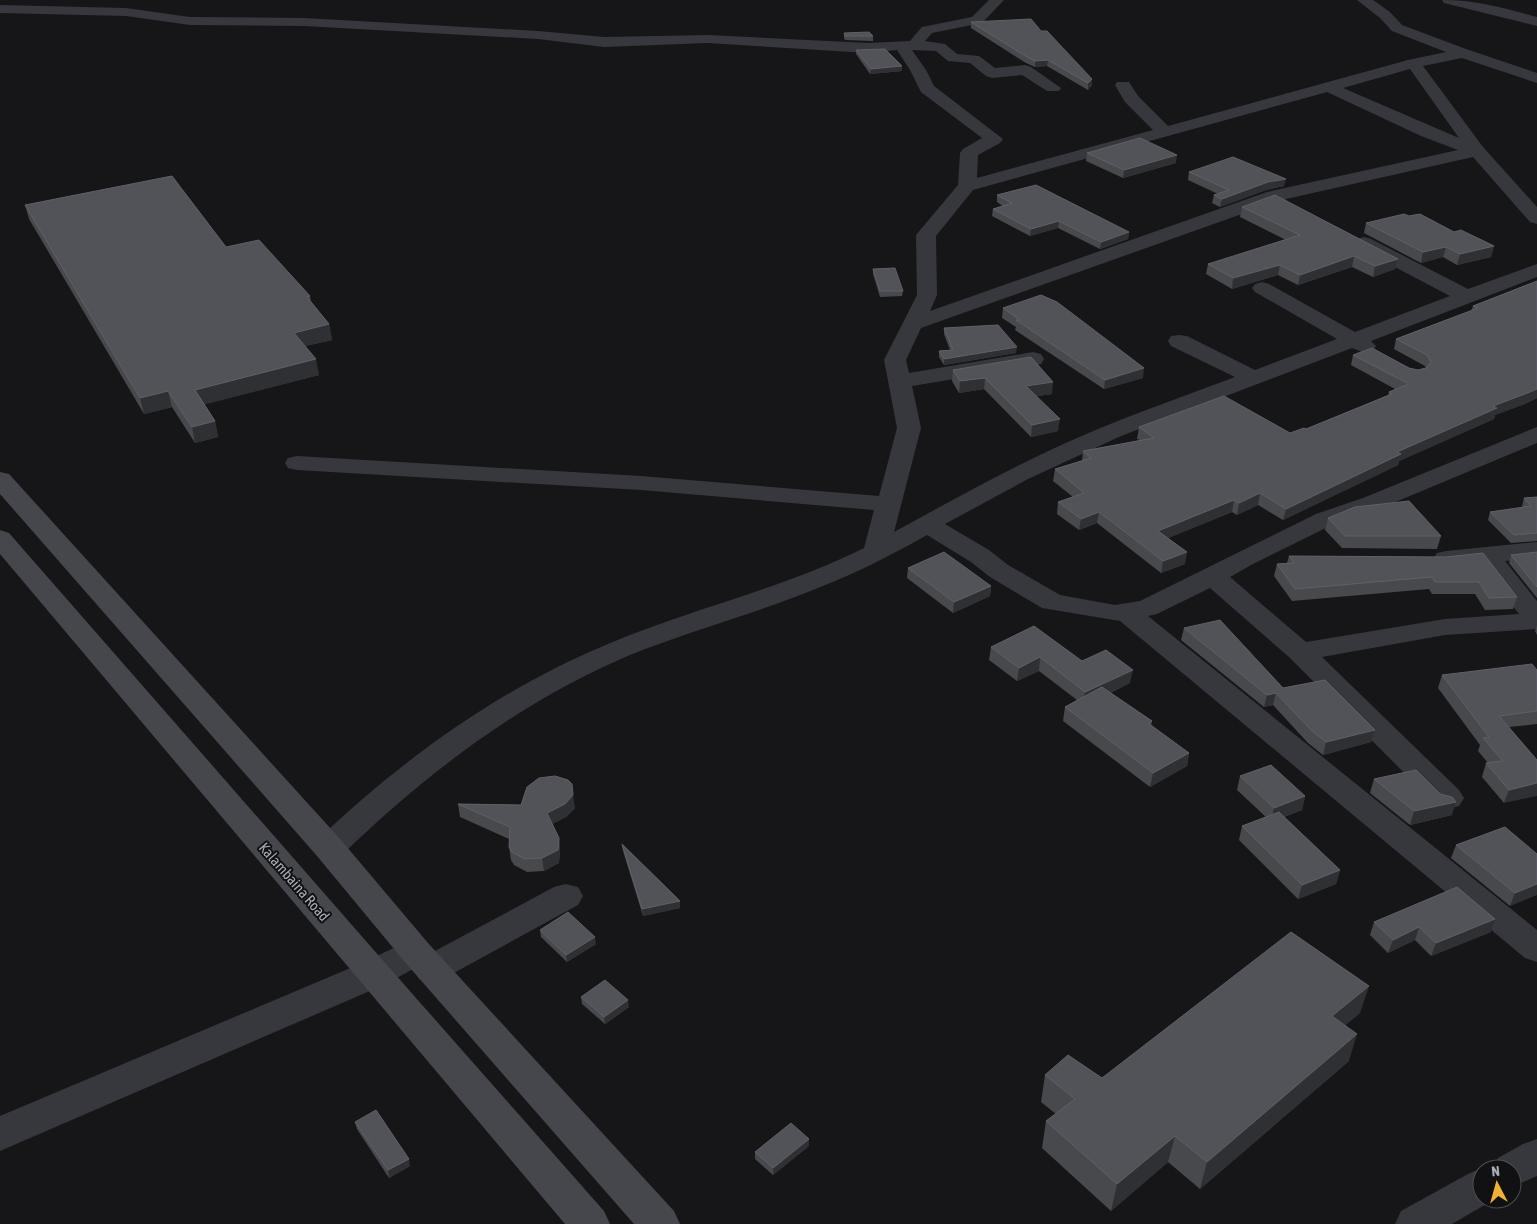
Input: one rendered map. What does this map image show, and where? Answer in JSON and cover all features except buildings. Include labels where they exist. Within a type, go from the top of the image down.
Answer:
[{"type":"main road","points":[[0,479],[329,848],[424,960],[660,1224]]},
{"type":"main road","name":"Kalambaina Road","points":[[0,538],[373,974],[590,1224]]},
{"type":"street","points":[[0,2],[20,0]]},
{"type":"street","points":[[907,45],[927,30],[977,20],[997,0]]},
{"type":"street","points":[[1364,0],[1385,15],[1397,28],[1537,78]]},
{"type":"street","points":[[1448,0],[1537,22]]},
{"type":"street","points":[[0,9],[114,12],[190,21],[343,24],[538,35],[604,42],[708,38],[868,48],[907,45],[940,47],[953,58],[974,59],[992,73],[1025,70],[1053,88]]},
{"type":"street","points":[[907,45],[927,89],[994,139],[969,153],[967,186]]},
{"type":"street","points":[[876,552],[908,428],[895,360],[927,295],[926,235],[967,186],[1413,64],[1463,53]]},
{"type":"street","points":[[1413,64],[1477,151],[1537,218]]},
{"type":"street","points":[[1124,85],[1131,99],[1165,132]]},
{"type":"street","points":[[1328,87],[1427,132],[1477,151]]},
{"type":"street","points":[[913,324],[1274,196],[1477,151]]},
{"type":"street","points":[[1274,196],[1300,210]]},
{"type":"street","points":[[1344,233],[1467,297]]},
{"type":"street","points":[[329,848],[364,812],[486,721],[550,684],[615,651],[677,627],[798,587],[876,552],[992,488],[1112,432],[1537,270]]},
{"type":"street","points":[[1262,288],[1380,354]]},
{"type":"street","points":[[1179,341],[1254,378]]},
{"type":"street","points":[[899,381],[1033,359]]},
{"type":"street","points":[[928,525],[980,556],[999,571],[1052,602],[1115,613],[1126,612],[1147,608],[1325,519],[1372,502],[1537,434]]},
{"type":"street","points":[[296,463],[641,483],[888,504]]},
{"type":"street","points":[[1422,559],[1537,550]]},
{"type":"street","points":[[1487,555],[1537,620]]},
{"type":"street","points":[[1244,558],[1293,559]]},
{"type":"street","points":[[1212,577],[1300,652],[1448,798]]},
{"type":"street","points":[[1126,612],[1537,949]]},
{"type":"street","points":[[1300,652],[1445,627],[1537,620]]},
{"type":"street","points":[[0,1134],[373,974],[424,960],[566,896]]},
{"type":"street","points":[[1522,1164],[1537,1156]]},
{"type":"street","points":[[1415,1224],[1472,1192]]}]
